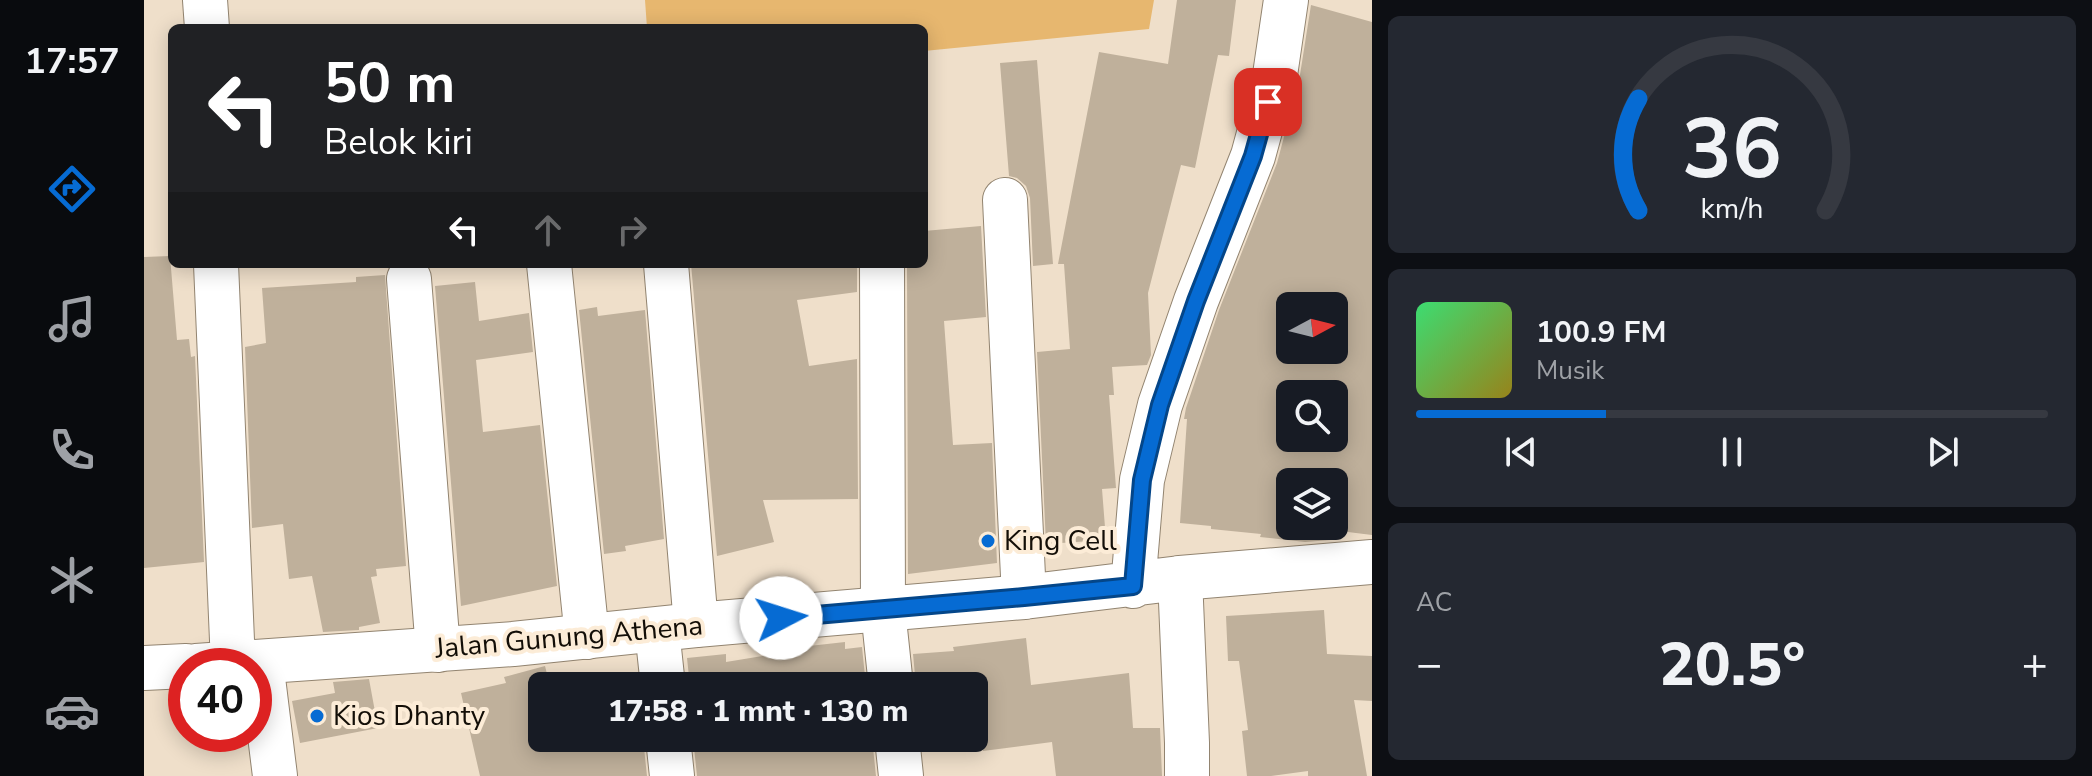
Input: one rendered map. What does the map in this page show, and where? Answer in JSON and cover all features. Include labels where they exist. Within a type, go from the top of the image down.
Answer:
[{"type":"street","points":[[205,0],[207,24]]},
{"type":"street","points":[[1133,586],[1142,480],[1160,405],[1196,301],[1253,156],[1275,75],[1286,0]]},
{"type":"street","points":[[1005,200],[1024,597]]},
{"type":"street","points":[[216,268],[229,648]]},
{"type":"street","points":[[549,268],[587,637]]},
{"type":"street","points":[[666,268],[677,628],[666,672]]},
{"type":"street","points":[[882,268],[883,610],[890,672]]},
{"type":"street","points":[[409,279],[438,650]]},
{"type":"street","name":"Jalan Gunung Athena","points":[[272,661],[587,637],[1372,562]]},
{"type":"street","points":[[1180,578],[1187,776]]},
{"type":"street","points":[[144,668],[168,667]]},
{"type":"street","points":[[265,752],[275,776]]},
{"type":"street","points":[[669,752],[672,776]]},
{"type":"street","points":[[898,752],[901,776]]},
{"type":"shaded area","points":[[645,0],[1154,0],[1149,29],[928,51],[928,24],[647,24]]},
{"type":"building","points":[[1177,0],[1236,0],[1229,56],[1218,55],[1195,168],[1181,165],[1148,293],[1151,355],[1147,365],[1112,367],[1114,395],[1109,395],[1116,488],[1102,489],[1106,540],[1046,544],[1037,352],[1070,349],[1064,264],[1058,264],[1099,52],[1168,64]]},
{"type":"building","points":[[1311,5],[1372,22],[1372,535],[1348,532],[1348,468],[1276,468],[1276,539],[1180,523],[1186,408],[1219,310],[1277,163],[1299,81]]},
{"type":"building","points":[[1037,60],[1053,264],[1033,266],[1030,198],[1026,186],[1009,176],[1000,63]]},
{"type":"building","points":[[981,226],[986,317],[944,321],[953,445],[992,443],[997,563],[908,574],[907,268],[928,268],[928,231]]},
{"type":"building","points":[[168,256],[177,340],[189,339],[191,357],[195,356],[204,562],[144,568],[144,257]]},
{"type":"building","points":[[691,268],[857,268],[857,292],[797,300],[809,366],[857,359],[858,499],[763,500],[774,542],[717,556]]},
{"type":"building","points":[[385,275],[406,566],[376,569],[377,576],[371,577],[380,623],[359,627],[359,630],[323,632],[312,576],[289,579],[283,524],[252,528],[245,347],[266,343],[262,288],[356,282],[356,277]]},
{"type":"building","points":[[475,282],[479,321],[529,313],[533,352],[476,360],[483,432],[540,425],[557,586],[461,606],[435,286]]},
{"type":"building","points":[[597,307],[598,316],[645,310],[664,539],[625,546],[626,551],[604,554],[579,310]]},
{"type":"building","points":[[1287,540],[1331,540],[1305,542]]},
{"type":"building","points":[[1324,610],[1327,654],[1372,656],[1372,701],[1354,700],[1367,776],[1308,776],[1308,771],[1247,776],[1242,731],[1248,730],[1239,661],[1228,661],[1226,616]]},
{"type":"building","points":[[1026,638],[1031,685],[1129,673],[1133,728],[1160,728],[1162,776],[1056,776],[1052,742],[988,750],[988,672],[915,672],[913,654],[954,651],[953,647]]},
{"type":"building","points":[[845,642],[845,649],[862,647],[865,672],[688,672],[687,658],[726,654],[726,662],[800,650],[800,647]]},
{"type":"building","points":[[545,666],[546,672],[528,672],[528,752],[644,752],[647,776],[480,776],[461,693],[506,683],[504,677]]},
{"type":"building","points":[[369,679],[378,728],[300,743],[292,701],[335,693],[333,682]]},
{"type":"building","points":[[694,752],[873,752],[876,776],[697,776]]},
{"type":"place","name":"King Cell","points":[[988,541]]},
{"type":"place","name":"Kios Dhanty","points":[[317,716]]},
{"type":"route","points":[[781,618],[1133,586],[1142,480],[1160,405],[1196,301],[1253,156],[1268,102]]}]
